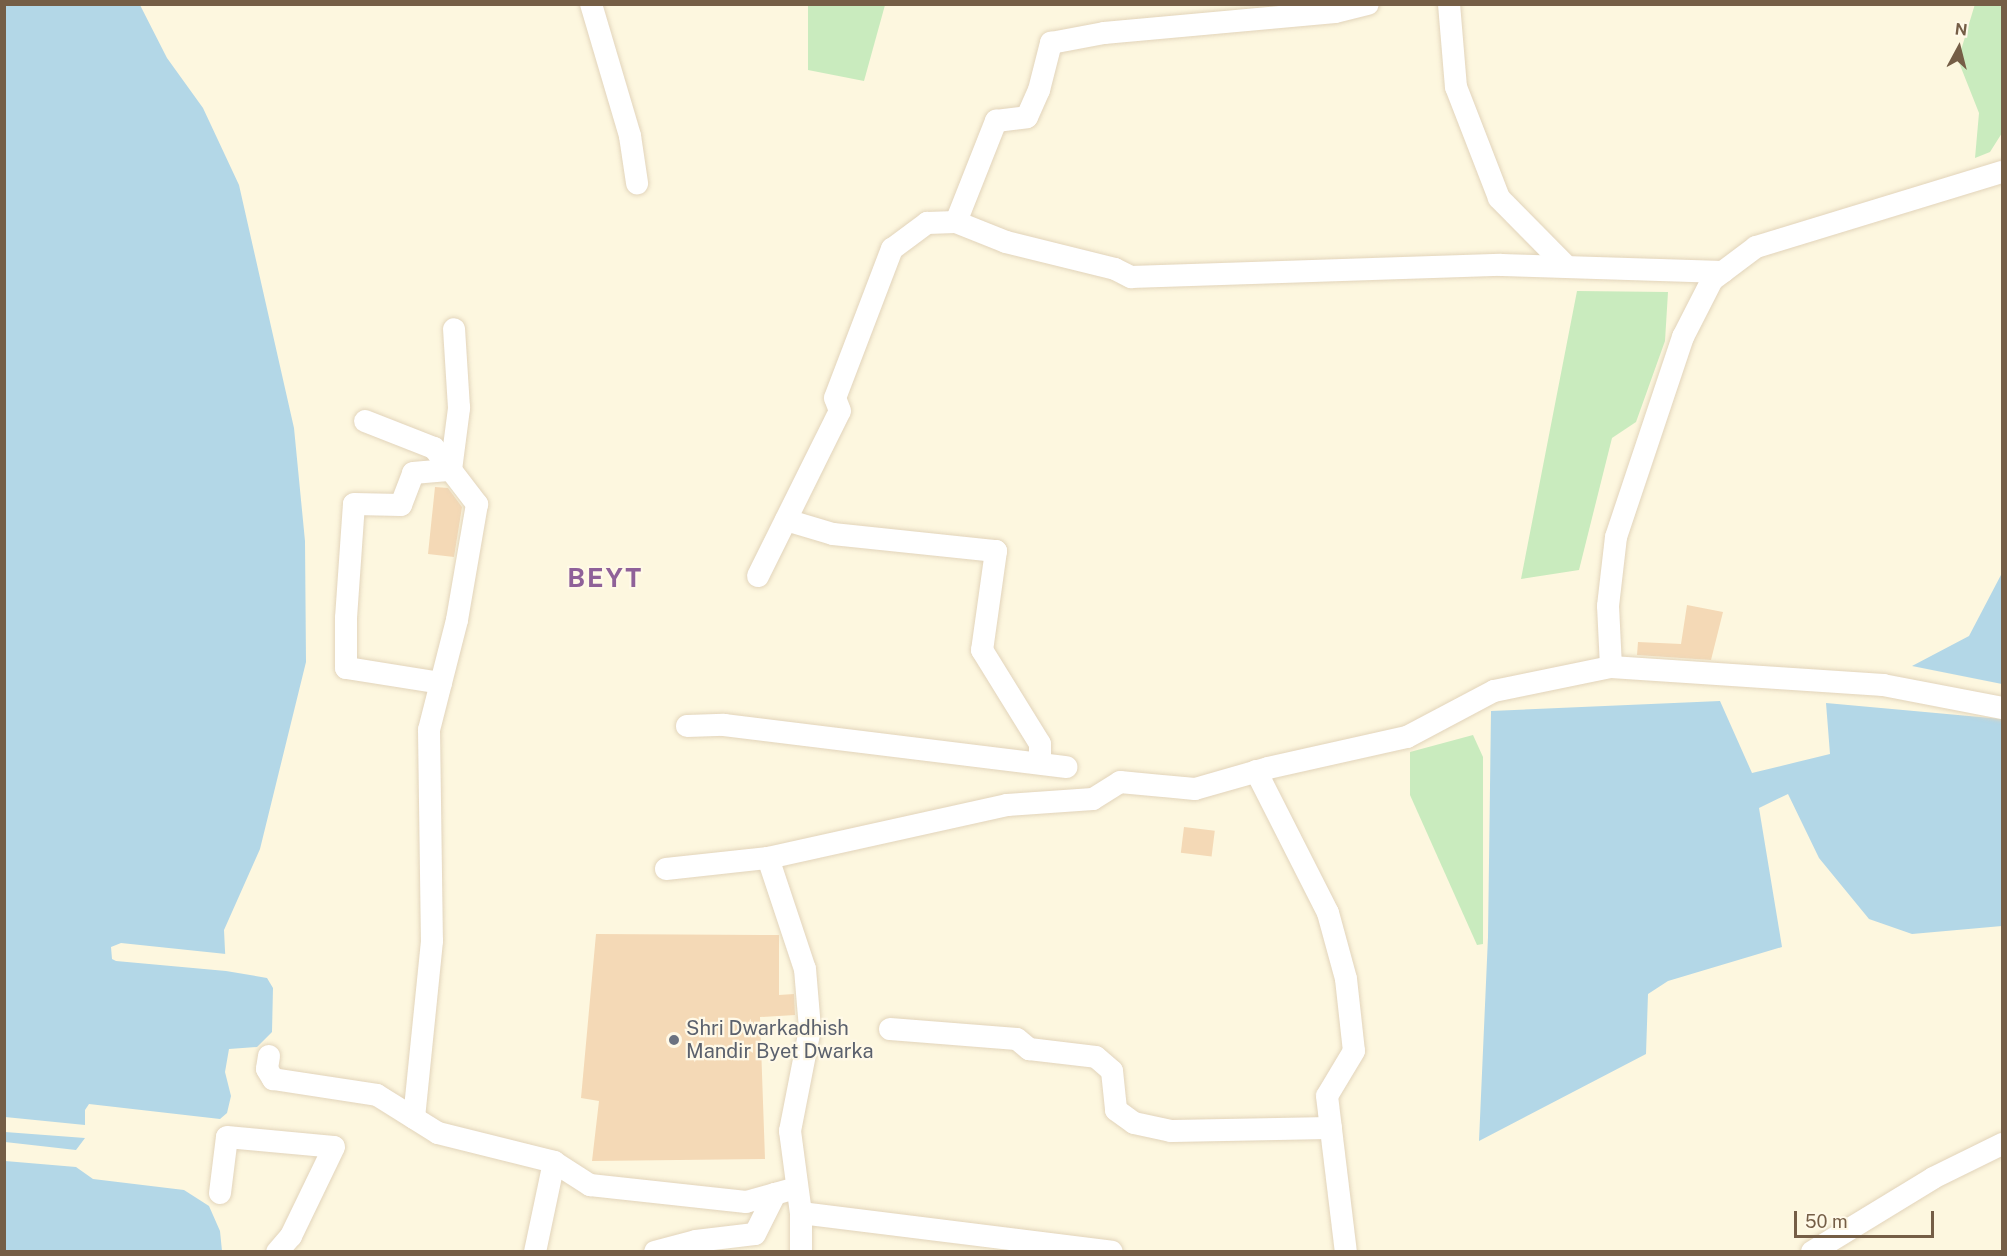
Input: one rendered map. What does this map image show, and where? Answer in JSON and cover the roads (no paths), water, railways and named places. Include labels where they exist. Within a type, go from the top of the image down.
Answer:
[{"type":"street","points":[[591,4],[630,136],[637,183]]},
{"type":"street","points":[[956,222],[996,121],[1027,117],[1039,90],[1051,43],[1104,33],[1335,12],[1368,4]]},
{"type":"street","points":[[1449,4],[1456,87],[1500,198],[1565,265]]},
{"type":"street","points":[[1611,667],[1608,606],[1616,537],[1683,337],[1712,280],[1756,247],[2002,172]]},
{"type":"street","points":[[758,576],[840,411],[835,398],[892,249],[927,224],[956,222],[1006,242],[1115,269],[1131,277],[1565,265],[1723,272]]},
{"type":"street","points":[[451,470],[459,408],[454,329]]},
{"type":"street","points":[[365,421],[434,448],[477,504],[457,620],[429,730],[432,941],[414,1118]]},
{"type":"street","points":[[441,683],[346,668],[346,618],[354,504],[401,505],[413,472],[451,470]]},
{"type":"street","points":[[786,520],[833,534],[996,551],[982,650],[1040,744],[1040,763]]},
{"type":"street","points":[[666,870],[768,858],[1007,805],[1094,799],[1120,782],[1196,789],[1256,771],[1407,737],[1494,691],[1611,667],[1883,685],[2002,708]]},
{"type":"street","points":[[687,726],[724,725],[1066,767]]},
{"type":"street","points":[[1256,771],[1328,913],[1346,979],[1354,1051],[1327,1096],[1346,1251]]},
{"type":"street","points":[[655,1251],[696,1241],[755,1234],[786,1191],[790,1131],[810,1029],[806,969],[768,858]]},
{"type":"street","points":[[890,1029],[1017,1039],[1029,1049],[1096,1057],[1112,1071],[1116,1110],[1134,1123],[1170,1131],[1331,1128]]},
{"type":"street","points":[[269,1056],[267,1069],[273,1079],[377,1095],[438,1133],[554,1162],[590,1185],[746,1202],[786,1191]]},
{"type":"street","points":[[220,1193],[227,1137],[334,1147],[291,1236],[277,1251]]},
{"type":"street","points":[[1812,1251],[1933,1178],[2002,1144]]},
{"type":"street","points":[[535,1251],[554,1162]]},
{"type":"street","points":[[786,1191],[801,1214],[801,1251]]},
{"type":"street","points":[[801,1214],[1112,1251]]},
{"type":"water","points":[[5,5],[140,5],[167,58],[203,108],[239,185],[294,428],[305,541],[306,662],[260,849],[224,930],[226,971],[267,978],[273,988],[272,1032],[257,1047],[229,1049],[225,1072],[231,1096],[227,1113],[220,1119],[89,1104],[85,1110],[85,1138],[76,1150],[76,1167],[93,1179],[184,1190],[209,1206],[220,1231],[222,1251],[5,1252]]},
{"type":"water","points":[[2002,573],[2002,684],[1912,666],[1969,636]]},
{"type":"water","points":[[1720,701],[1752,773],[1830,754],[1826,703],[2002,719],[2002,926],[1912,934],[1869,919],[1819,858],[1788,794],[1759,808],[1782,947],[1668,981],[1648,994],[1646,1054],[1479,1141],[1488,937],[1491,711]]},
{"type":"place","name":"Shri Dwarkadhish Mandir Byet Dwarka","points":[[674,1040]]},
{"type":"district","name":"BEYT","points":[[605,578]]}]
